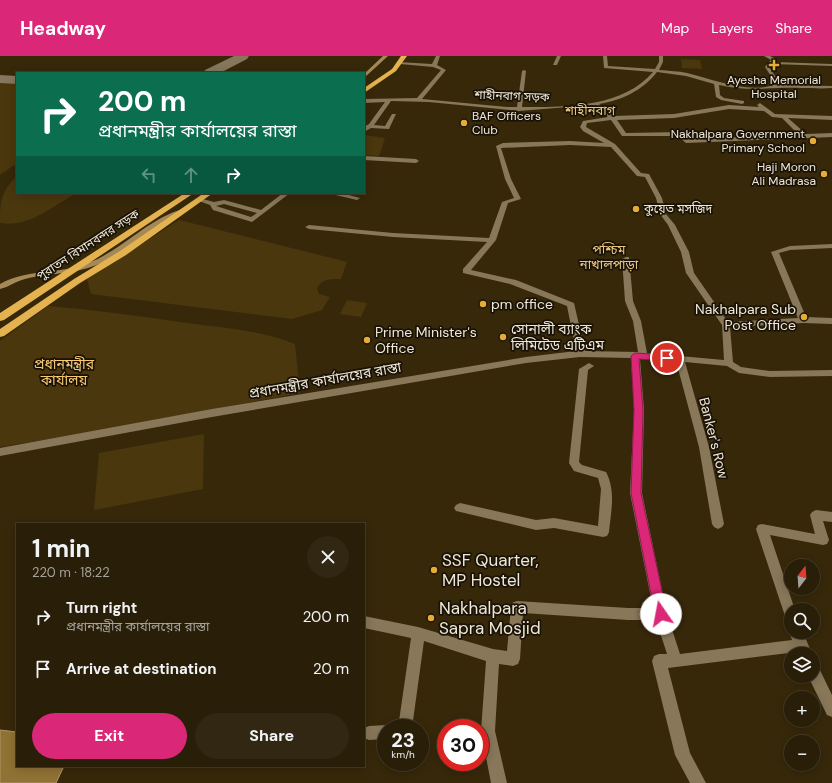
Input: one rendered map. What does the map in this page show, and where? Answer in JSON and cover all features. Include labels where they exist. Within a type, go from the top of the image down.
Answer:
[{"type":"highway","points":[[365,90],[394,70],[404,56]]},
{"type":"highway","points":[[365,83],[383,69]]},
{"type":"highway","name":"পুরাতন বিমানবন্দর সড়ক","points":[[0,318],[188,194]]},
{"type":"highway","points":[[0,334],[49,299],[107,263],[208,194]]},
{"type":"highway","points":[[63,276],[77,281]]},
{"type":"highway","points":[[35,295],[49,299]]},
{"type":"main road","points":[[365,76],[386,56]]},
{"type":"main road","points":[[0,287],[10,281],[84,267],[97,262],[165,218],[183,211]]},
{"type":"main road","points":[[0,279],[43,267],[88,260]]},
{"type":"street","points":[[434,66],[438,56]]},
{"type":"street","points":[[555,64],[559,56]]},
{"type":"street","points":[[604,56],[606,67],[687,75],[716,84],[752,88],[803,86],[814,88],[832,87]]},
{"type":"street","name":"শাহীনবাগ সড়ক","points":[[365,101],[418,100],[519,109],[595,104],[612,100],[638,89],[661,63],[661,56]]},
{"type":"street","points":[[766,56],[774,60],[772,63]]},
{"type":"street","points":[[400,63],[434,66],[444,70],[418,100]]},
{"type":"street","points":[[776,87],[779,85],[767,68],[772,63],[832,65]]},
{"type":"street","points":[[519,109],[524,71]]},
{"type":"street","points":[[716,84],[718,96],[723,99],[757,103],[774,116],[832,118]]},
{"type":"street","points":[[365,129],[371,126],[389,100]]},
{"type":"street","points":[[595,104],[613,118],[624,135],[680,134],[686,141],[832,135]]},
{"type":"street","points":[[729,363],[726,325],[690,273],[685,252],[671,225],[663,214],[659,198],[647,175],[639,175],[613,145],[585,130],[583,127],[585,122],[592,120],[674,116],[729,106],[764,109]]},
{"type":"street","points":[[383,108],[390,114],[402,116]]},
{"type":"street","points":[[371,126],[373,130],[379,131],[387,128],[394,114]]},
{"type":"street","points":[[783,116],[804,136]]},
{"type":"street","points":[[581,354],[571,305],[513,282],[466,271],[492,240],[505,202],[518,199],[508,179],[498,147],[503,145],[570,143],[613,145]]},
{"type":"street","points":[[365,158],[416,161]]},
{"type":"street","points":[[199,200],[214,204],[213,206],[215,209],[252,220],[286,194]]},
{"type":"street","points":[[335,194],[357,198]]},
{"type":"street","points":[[309,227],[393,235],[492,240]]},
{"type":"street","points":[[803,320],[775,252],[790,248],[832,246]]},
{"type":"street","points":[[626,259],[629,301],[637,321],[639,356],[636,493],[661,614],[676,661]]},
{"type":"street","points":[[726,325],[803,320],[832,321]]},
{"type":"street","name":"প্রধানমন্ত্রীর কার্যালয়ের রাস্তা","points":[[0,452],[219,412],[526,360],[581,354],[639,356],[729,363],[739,370],[770,374],[832,372]]},
{"type":"street","name":"Banker's Row","points":[[680,359],[704,447],[718,524]]},
{"type":"street","points":[[460,508],[536,524],[554,523],[603,532],[607,489],[602,475],[578,468],[574,463],[584,368],[589,366]]},
{"type":"street","points":[[787,603],[762,529],[823,540],[816,515],[832,517]]},
{"type":"street","points":[[365,622],[418,633],[493,656],[513,659],[517,607],[628,614],[661,614]]},
{"type":"street","points":[[406,719],[418,633]]},
{"type":"street","points":[[698,783],[683,755],[659,661],[676,661],[801,644]]},
{"type":"street","points":[[493,656],[488,730],[499,783]]},
{"type":"street","points":[[819,683],[832,710]]},
{"type":"street","points":[[369,733],[377,733]]},
{"type":"green space","points":[[681,59],[700,60],[702,69],[682,68]]},
{"type":"green space","points":[[0,82],[16,83],[16,164],[0,175]]},
{"type":"green space","points":[[365,135],[385,138],[379,156],[365,155]]},
{"type":"green space","points":[[16,177],[16,194],[75,194],[31,219],[11,224],[0,223],[2,197]]},
{"type":"green space","points":[[179,220],[347,262],[341,279],[331,279],[322,282],[317,288],[319,294],[330,297],[322,310],[292,319],[91,294],[87,279]]},
{"type":"green space","points":[[347,300],[367,303],[361,317],[340,314]]},
{"type":"green space","name":"প্রধানমন্ত্রীর কার্যালয়","points":[[48,306],[118,313],[228,328],[282,339],[295,344],[300,393],[75,435],[0,447],[0,341]]},
{"type":"green space","points":[[204,434],[203,489],[94,510],[99,453]]},
{"type":"shaded area","points":[[0,730],[16,732],[16,767],[64,767],[56,783],[0,783]]},
{"type":"taxiway","points":[[212,72],[243,56]]},
{"type":"taxiway","points":[[0,79],[16,80]]},
{"type":"place","name":"Ayesha Memorial Hospital","points":[[774,65]]},
{"type":"place","name":"BAF Officers Club","points":[[464,123]]},
{"type":"place","name":"Nakhalpara Government Primary School","points":[[813,141]]},
{"type":"place","name":"Haji Moron Ali Madrasa","points":[[824,174]]},
{"type":"place","name":"কুয়েত মসজিদ","points":[[636,209]]},
{"type":"place","name":"pm office","points":[[483,304]]},
{"type":"place","name":"Nakhalpara Sub Post Office","points":[[804,317]]},
{"type":"place","name":"সোনালী ব্যাংক লিমিটেড এটিএম","points":[[503,337]]},
{"type":"place","name":"Prime Minister's Office","points":[[367,340]]},
{"type":"place","name":"SSF Quarter, MP Hostel","points":[[434,570]]},
{"type":"place","name":"Nakhalpara Sapra Mosjid","points":[[431,618]]},
{"type":"district","name":"শাহীনবাগ","points":[[590,110]]},
{"type":"district","name":"পশ্চিম নাখালপাড়া","points":[[609,256]]},
{"type":"route","points":[[661,614],[636,493],[639,410],[635,356],[667,358]]}]
